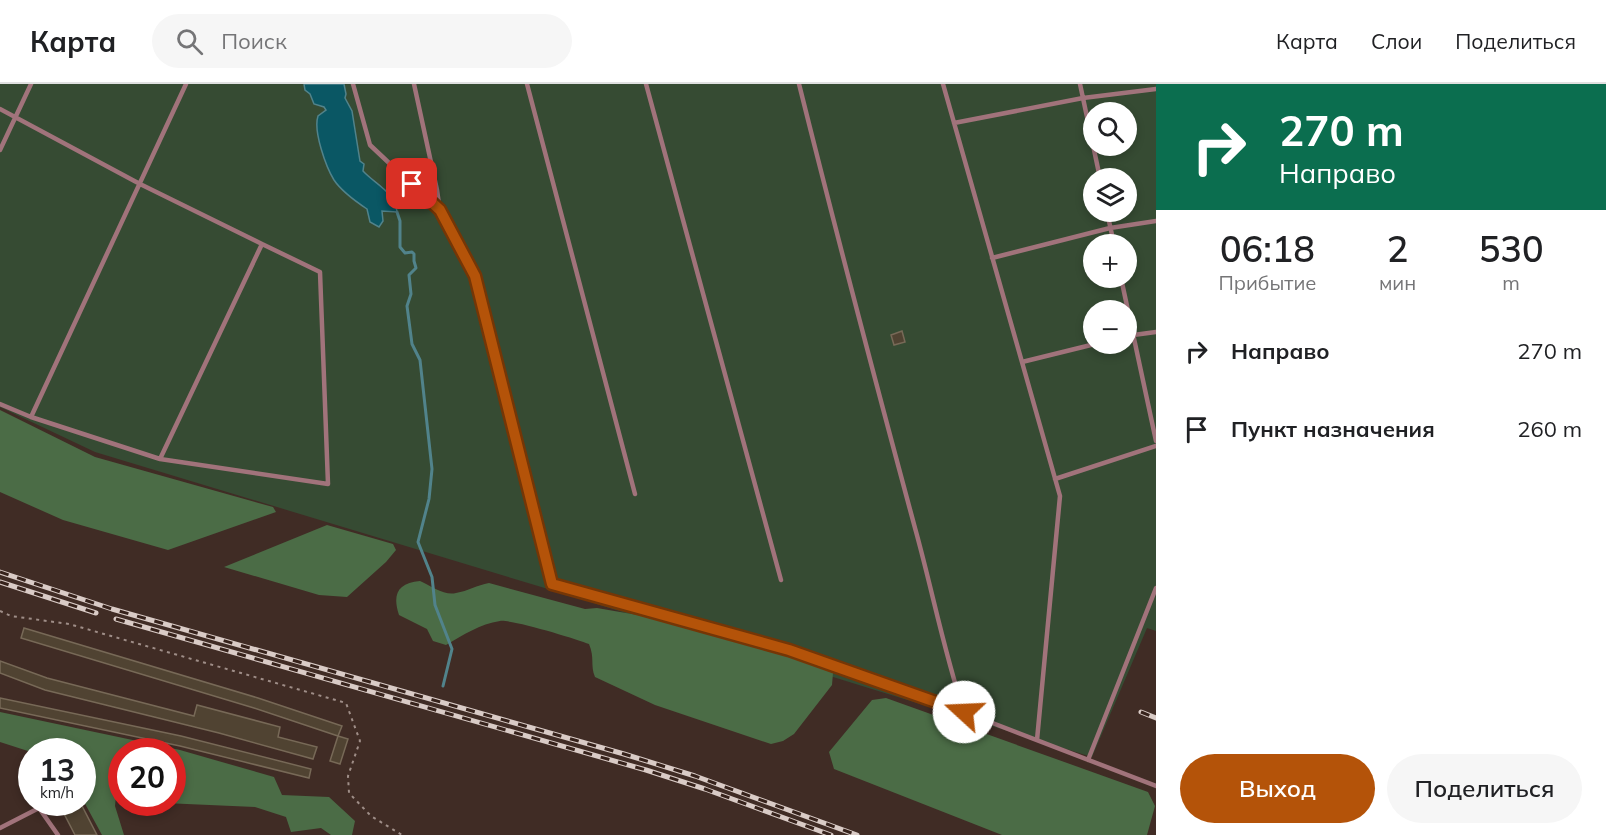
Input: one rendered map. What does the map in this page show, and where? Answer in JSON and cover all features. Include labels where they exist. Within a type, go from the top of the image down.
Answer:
[{"type":"lane","points":[[0,150],[31,84]]},
{"type":"lane","points":[[31,417],[186,84]]},
{"type":"lane","points":[[353,84],[369,145],[440,210],[475,276],[552,584],[789,650],[964,712],[1156,786]]},
{"type":"lane","points":[[414,84],[440,210]]},
{"type":"lane","points":[[527,84],[635,494]]},
{"type":"lane","points":[[646,84],[781,580]]},
{"type":"lane","points":[[799,84],[952,675],[964,712]]},
{"type":"lane","points":[[943,84],[1060,496],[1038,740]]},
{"type":"lane","points":[[1080,84],[1098,168]]},
{"type":"lane","points":[[954,123],[1083,98],[1156,90]]},
{"type":"lane","points":[[0,110],[140,184],[320,272],[328,484],[160,459],[31,417],[0,404]]},
{"type":"lane","points":[[992,258],[1110,228],[1156,221]]},
{"type":"lane","points":[[1109,222],[1112,234]]},
{"type":"lane","points":[[160,459],[262,244]]},
{"type":"lane","points":[[1137,334],[1156,332]]},
{"type":"lane","points":[[1022,362],[1083,347]]},
{"type":"lane","points":[[1137,353],[1156,441]]},
{"type":"lane","points":[[1055,479],[1156,446]]},
{"type":"lane","points":[[1088,760],[1156,588]]},
{"type":"lane","points":[[0,828],[39,808],[58,835]]},
{"type":"path","points":[[0,611],[11,616],[69,624],[346,704],[360,741],[348,776],[349,793],[371,816],[402,835]]},
{"type":"green space","points":[[0,84],[304,84],[314,104],[324,106],[327,111],[317,120],[318,131],[326,161],[336,180],[349,196],[363,207],[375,211],[396,212],[396,206],[383,187],[363,171],[352,111],[345,98],[344,84],[1156,84],[1156,631],[1147,628],[1092,757],[95,452],[0,407]]},
{"type":"green space","points":[[0,410],[95,457],[273,507],[276,512],[168,550],[63,520],[0,492]]},
{"type":"green space","points":[[327,525],[393,544],[396,550],[347,597],[319,595],[224,567]]},
{"type":"green space","points":[[420,581],[452,594],[489,583],[585,609],[597,608],[678,622],[773,650],[833,673],[832,685],[794,734],[783,741],[771,744],[655,705],[595,677],[589,644],[558,634],[500,621],[479,627],[446,645],[433,641],[427,629],[399,615],[397,608],[397,596],[402,587]]},
{"type":"green space","points":[[886,698],[1148,792],[1155,806],[1147,835],[1002,835],[834,769],[829,752],[872,700]]},
{"type":"green space","points":[[0,712],[123,738],[108,738],[108,816],[118,816],[124,835],[102,835],[92,816],[96,816],[96,738],[18,738],[18,748],[0,742]]},
{"type":"green space","points":[[186,752],[274,777],[282,795],[329,797],[355,821],[352,835],[331,835],[321,828],[291,832],[286,817],[255,807],[186,804]]},
{"type":"water","points":[[304,84],[344,84],[345,98],[352,111],[360,161],[364,164],[363,171],[389,194],[397,212],[382,211],[383,221],[379,227],[370,222],[367,209],[345,192],[331,174],[321,149],[317,130],[318,116],[326,110],[314,104]]},
{"type":"building","points":[[902,331],[905,342],[894,345],[891,335]]},
{"type":"building","points":[[24,628],[258,698],[342,726],[338,736],[254,708],[21,638]]},
{"type":"building","points":[[0,661],[47,678],[194,716],[197,705],[280,727],[278,737],[317,747],[313,759],[45,690],[0,673]]},
{"type":"building","points":[[0,698],[181,736],[311,769],[309,778],[186,747],[186,738],[142,738],[0,708]]},
{"type":"building","points":[[338,736],[348,739],[340,764],[330,761]]},
{"type":"building","points":[[65,816],[87,816],[97,835],[75,835]]},
{"type":"waterway","points":[[397,212],[400,221],[400,247],[405,253],[414,254],[416,268],[409,275],[411,294],[407,306],[412,344],[420,360],[432,469],[429,499],[418,542],[432,577],[435,605],[452,649],[443,686]]},
{"type":"railway","points":[[0,572],[112,609],[624,754],[695,776],[857,835]]},
{"type":"railway","points":[[0,582],[96,613]]},
{"type":"railway","points":[[116,619],[646,770],[831,835]]},
{"type":"railway","points":[[1141,712],[1156,718]]},
{"type":"route","points":[[412,184],[440,210],[475,276],[552,584],[789,650],[964,712]]}]
